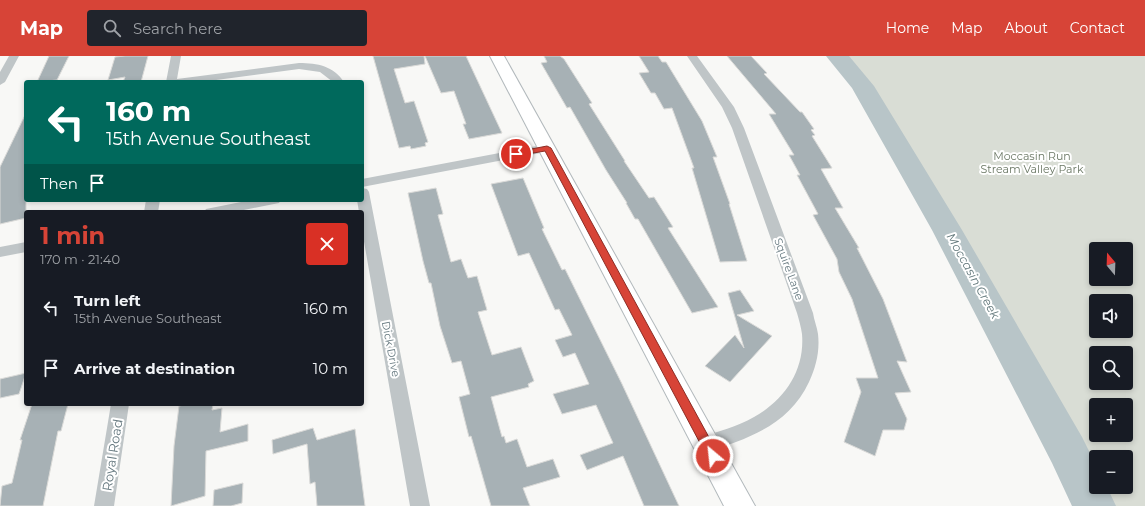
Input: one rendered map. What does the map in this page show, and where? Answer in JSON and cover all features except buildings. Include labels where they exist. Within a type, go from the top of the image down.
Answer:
[{"type":"street","points":[[0,82],[14,56]]},
{"type":"street","points":[[171,80],[176,56]]},
{"type":"street","points":[[498,56],[740,506]]},
{"type":"street","name":"Squire Lane","points":[[692,56],[728,107],[738,128],[805,313],[810,334],[810,355],[806,373],[796,392],[780,409],[761,423],[706,444]]},
{"type":"street","points":[[191,80],[268,68],[298,66],[323,68],[333,73],[338,80]]},
{"type":"street","points":[[364,183],[547,148]]},
{"type":"street","points":[[222,210],[264,202]]},
{"type":"street","name":"Dick Drive","points":[[364,202],[420,506]]},
{"type":"street","points":[[0,252],[24,247]]},
{"type":"street","name":"Royal Road","points":[[104,506],[120,406]]},
{"type":"green space","name":"Moccasin Run Stream Valley Park","points":[[837,56],[1145,56],[1145,506],[1094,506],[1067,450],[947,230],[862,86]]},
{"type":"waterway","name":"Moccasin Creek","points":[[837,56],[862,86],[947,230],[1067,450],[1094,506]]},
{"type":"route","points":[[516,154],[547,148],[713,456]]}]
